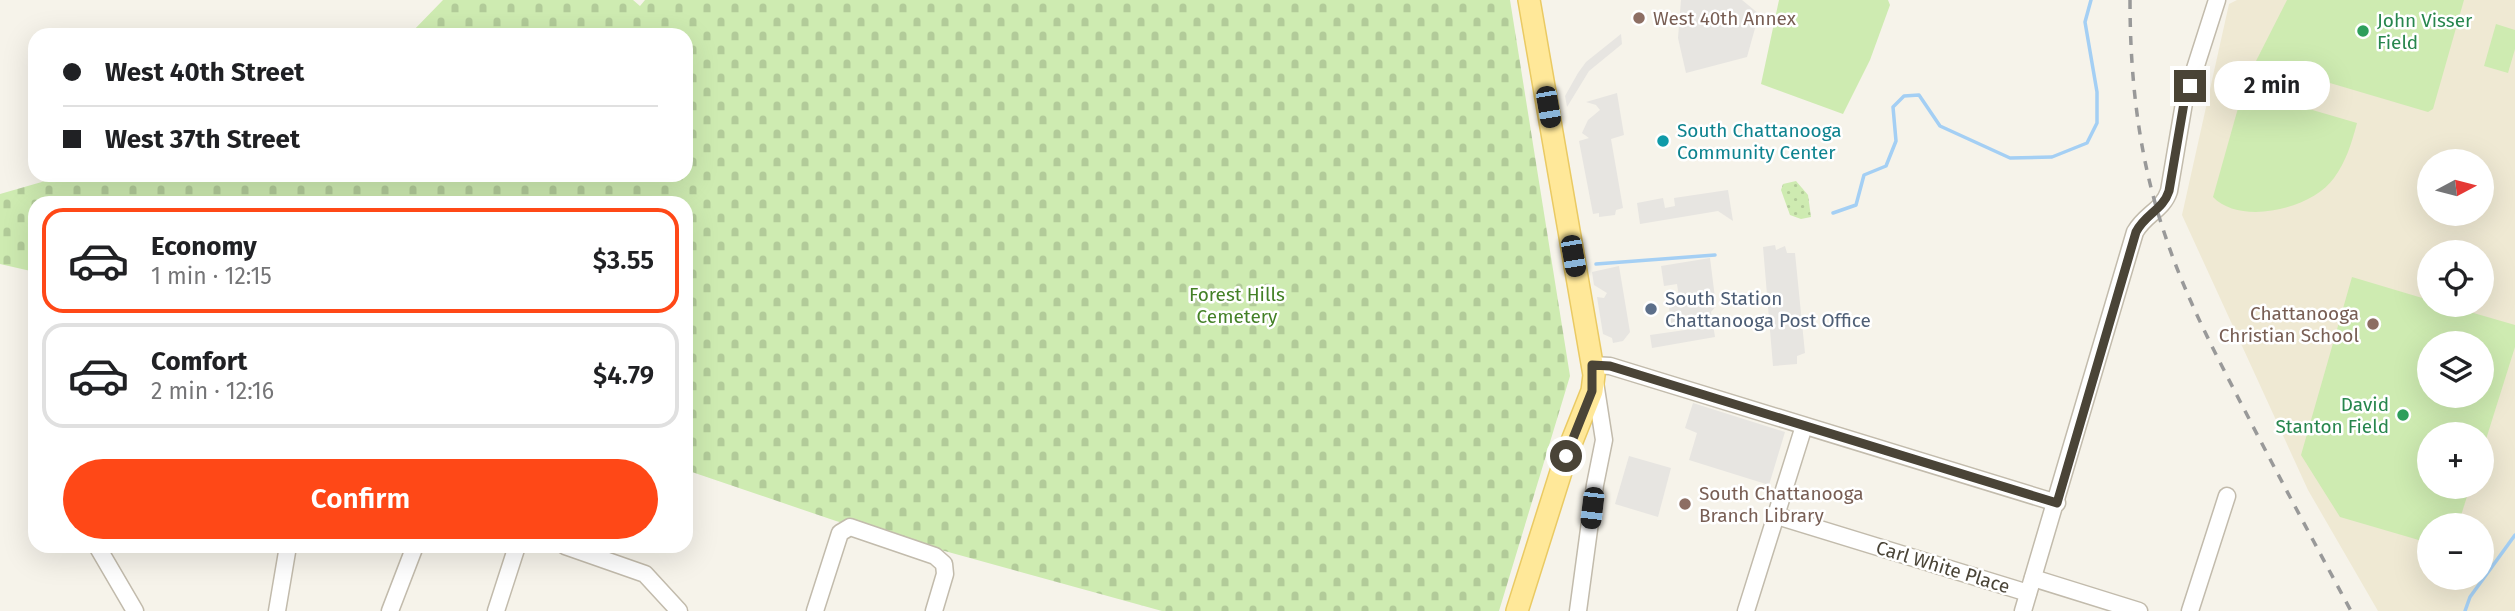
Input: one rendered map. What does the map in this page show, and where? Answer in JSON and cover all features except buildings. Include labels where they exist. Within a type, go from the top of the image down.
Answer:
[{"type":"main road","points":[[1517,611],[1566,456],[1592,391],[1593,370],[1530,0]]},
{"type":"street","points":[[2023,611],[2136,232],[2142,220],[2165,204],[2184,103],[2217,0]]},
{"type":"street","points":[[1578,611],[1595,485],[1604,440],[1593,370],[1610,366],[2057,503]]},
{"type":"street","points":[[1746,611],[1804,426]]},
{"type":"street","points":[[2190,611],[2227,496]]},
{"type":"street","name":"Carl White Place","points":[[1777,516],[2031,585],[2139,611]]},
{"type":"street","points":[[815,611],[840,533],[850,527],[935,556],[944,564],[945,574],[934,611]]},
{"type":"street","points":[[101,553],[135,611]]},
{"type":"street","points":[[277,611],[287,553]]},
{"type":"street","points":[[390,611],[410,553]]},
{"type":"street","points":[[496,611],[515,553]]},
{"type":"street","points":[[585,553],[645,574],[679,611]]},
{"type":"shaded area","points":[[1681,0],[1742,0],[1759,14],[1747,57],[1686,73],[1678,38]]},
{"type":"shaded area","name":"Chattanooga Christian School","points":[[2237,0],[2515,0],[2515,611],[2378,611],[2308,490],[2182,215],[2229,4]]},
{"type":"shaded area","points":[[1621,34],[1622,44],[1589,71],[1567,107],[1565,96],[1586,62]]},
{"type":"shaded area","points":[[1617,93],[1624,135],[1611,139],[1623,208],[1616,210],[1615,215],[1599,217],[1599,213],[1593,214],[1579,141],[1589,138],[1582,133],[1588,120],[1600,110],[1596,105],[1586,102]]},
{"type":"shaded area","points":[[1728,190],[1733,221],[1718,211],[1640,224],[1637,203],[1663,198],[1665,208],[1675,206],[1674,198]]},
{"type":"shaded area","points":[[1775,245],[1776,250],[1785,246],[1787,253],[1795,253],[1805,353],[1797,356],[1797,364],[1773,366],[1763,247]]},
{"type":"shaded area","points":[[1710,258],[1716,306],[1711,312],[1715,337],[1652,348],[1650,335],[1692,329],[1691,320],[1671,323],[1668,299],[1679,297],[1677,284],[1664,286],[1661,266]]},
{"type":"shaded area","points":[[1619,266],[1630,332],[1623,341],[1613,343],[1612,338],[1603,334],[1597,297],[1604,298],[1607,293],[1594,285],[1592,272]]},
{"type":"shaded area","points":[[1693,403],[1785,432],[1769,485],[1689,460],[1697,433],[1685,428]]},
{"type":"shaded area","points":[[1629,456],[1671,468],[1658,517],[1615,504]]},
{"type":"green space","name":"Forest Hills Cemetery","points":[[443,0],[633,0],[640,6],[645,0],[1510,0],[1570,376],[1499,611],[1162,611],[836,521],[693,472],[693,196],[28,196],[28,270],[0,264],[0,194],[42,182],[693,182],[693,28],[416,28]]},
{"type":"green space","points":[[1779,0],[1888,0],[1890,5],[1870,60],[1843,114],[1761,84]]},
{"type":"green space","name":"John Visser Field","points":[[2287,0],[2464,0],[2433,109],[2428,112],[2256,61]]},
{"type":"green space","points":[[2496,24],[2515,30],[2515,49],[2508,73],[2484,66]]},
{"type":"green space","points":[[2251,92],[2357,123],[2338,172],[2324,189],[2293,205],[2258,212],[2225,206],[2213,197],[2240,101]]},
{"type":"green space","points":[[1796,181],[1808,195],[1811,217],[1801,219],[1790,215],[1781,190],[1783,184]]},
{"type":"green space","name":"David Stanton Field","points":[[2352,277],[2417,296],[2417,317],[2487,317],[2515,325],[2515,347],[2491,422],[2417,422],[2417,499],[2466,499],[2462,513],[2417,513],[2417,539],[2340,517],[2301,455]]},
{"type":"waterway","points":[[1833,213],[1856,205],[1864,175],[1886,166],[1896,141],[1893,107],[1904,96],[1919,95],[1940,126],[2010,158],[2052,157],[2087,143],[2097,123],[2097,92],[2085,22],[2091,0]]},
{"type":"waterway","points":[[1596,264],[1715,255]]},
{"type":"waterway","points":[[2465,611],[2470,597],[2515,535]]},
{"type":"railway","points":[[2130,0],[2134,89],[2142,148],[2156,206],[2173,258],[2222,367],[2351,611]]},
{"type":"place","name":"West 40th Annex","points":[[1639,18]]},
{"type":"place","name":"John Visser Field","points":[[2363,31]]},
{"type":"place","name":"South Chattanooga Community Center","points":[[1663,141]]},
{"type":"place","name":"South Station Chattanooga Post Office","points":[[1651,309]]},
{"type":"place","name":"Chattanooga Christian School","points":[[2373,324]]},
{"type":"place","name":"David Stanton Field","points":[[2403,415]]},
{"type":"place","name":"South Chattanooga Branch Library","points":[[1685,504]]},
{"type":"route","points":[[1566,456],[1592,391],[1592,365],[1610,366],[2057,503],[2136,232],[2142,220],[2165,204],[2173,177],[2184,103],[2190,86]]}]
